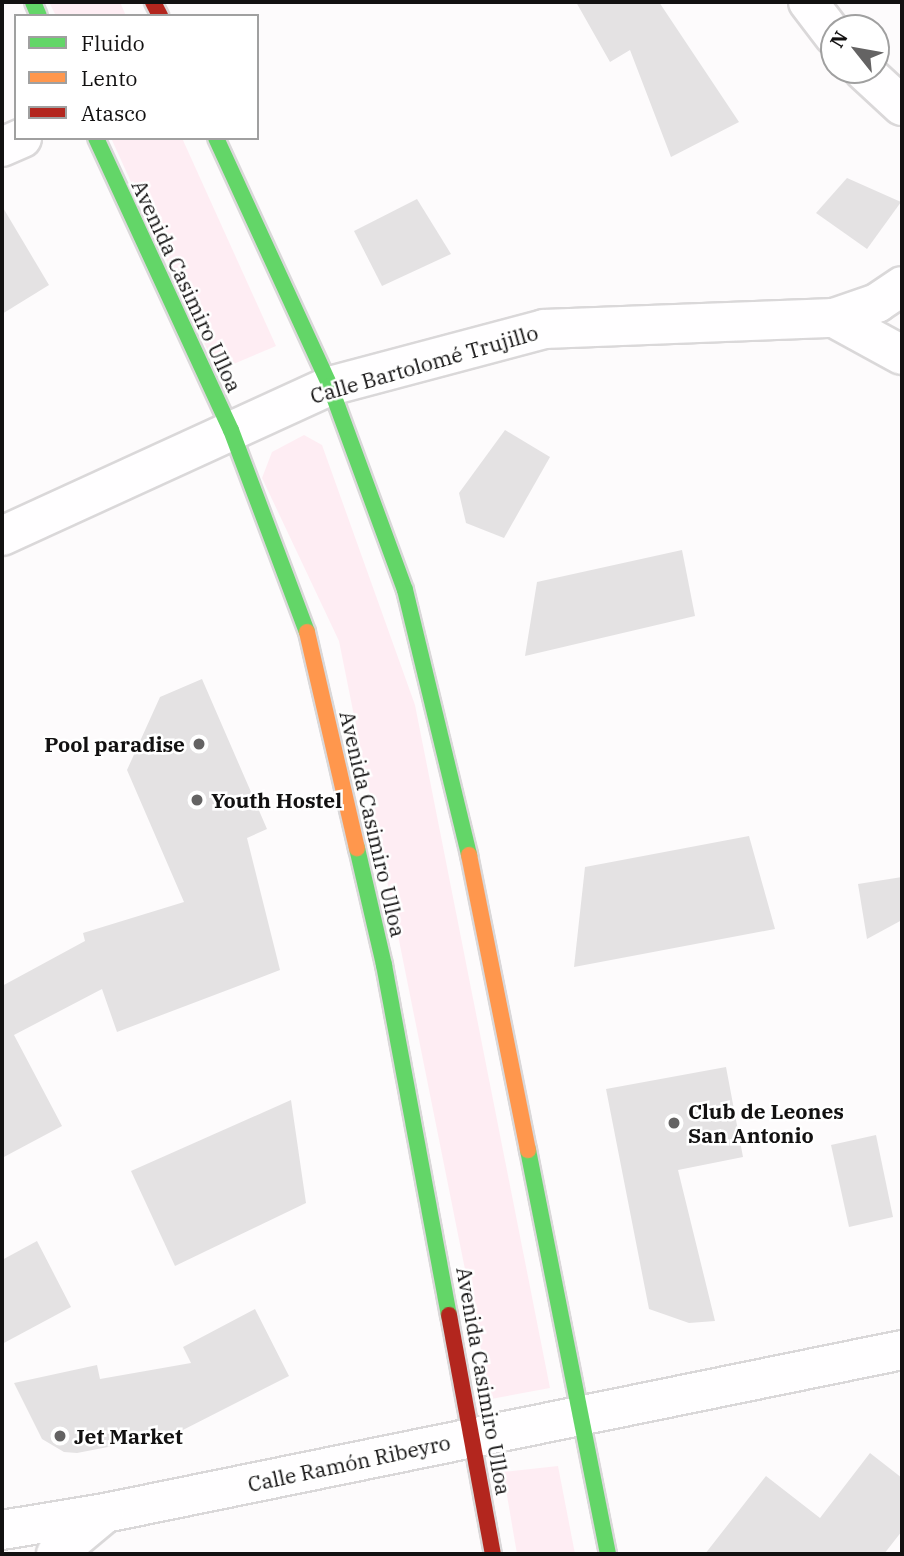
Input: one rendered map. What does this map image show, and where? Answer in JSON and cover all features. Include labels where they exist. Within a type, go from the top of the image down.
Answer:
[{"type":"main road","name":"Avenida Casimiro Ulloa","points":[[97,140],[231,430],[303,616],[384,965],[494,1554]]},
{"type":"main road","points":[[217,140],[330,386],[405,590],[471,864],[608,1554]]},
{"type":"street","points":[[808,2],[820,18]]},
{"type":"street","points":[[878,84],[902,106]]},
{"type":"street","name":"Calle Bartolomé Trujillo","points":[[2,537],[330,386],[544,329],[834,318],[877,303],[902,286]]},
{"type":"street","points":[[834,318],[902,355]]},
{"type":"street","name":"Calle Ramón Ribeyro","points":[[57,1554],[105,1513],[902,1350]]},
{"type":"street","points":[[6,1520],[105,1513]]},
{"type":"shaded area","points":[[49,2],[120,2],[125,14],[55,14]]},
{"type":"shaded area","points":[[112,140],[183,140],[276,346],[217,371]]},
{"type":"shaded area","points":[[304,435],[322,445],[415,705],[550,1388],[491,1399],[339,641],[262,478],[272,452]]},
{"type":"shaded area","points":[[558,1466],[575,1554],[517,1554],[503,1472]]},
{"type":"building","points":[[576,2],[659,2],[739,122],[671,157],[630,50],[610,62]]},
{"type":"building","points":[[847,178],[901,202],[867,249],[816,213]]},
{"type":"building","points":[[417,199],[451,254],[382,286],[354,231]]},
{"type":"building","points":[[2,206],[49,285],[2,314]]},
{"type":"building","points":[[505,430],[550,457],[504,538],[466,523],[459,493]]},
{"type":"building","points":[[682,550],[695,616],[525,656],[537,582]]},
{"type":"building","points":[[202,679],[267,829],[247,838],[280,970],[117,1032],[102,989],[14,1035],[62,1126],[2,1158],[2,986],[85,941],[83,933],[184,902],[127,770],[160,697]]},
{"type":"building","points":[[749,836],[775,929],[574,967],[585,867]]},
{"type":"building","points":[[902,877],[902,920],[867,939],[858,884]]},
{"type":"building","points":[[726,1067],[743,1157],[678,1170],[715,1321],[689,1323],[649,1309],[606,1089]]},
{"type":"building","points":[[291,1100],[306,1203],[175,1266],[131,1171]]},
{"type":"building","points":[[876,1135],[893,1217],[849,1227],[831,1145]]},
{"type":"building","points":[[37,1241],[71,1307],[2,1344],[2,1260]]},
{"type":"building","points":[[255,1309],[289,1376],[175,1434],[77,1453],[64,1452],[42,1439],[14,1383],[97,1365],[100,1379],[191,1363],[183,1347]]},
{"type":"building","points":[[870,1453],[902,1478],[902,1531],[884,1554],[705,1554],[766,1476],[820,1518]]},
{"type":"traffic: fast","points":[[33,2],[38,14]]},
{"type":"traffic: fast","points":[[97,140],[231,430],[307,632]]},
{"type":"traffic: fast","points":[[217,140],[330,386],[405,590],[469,855]]},
{"type":"traffic: fast","points":[[357,848],[384,965],[449,1315]]},
{"type":"traffic: fast","points":[[528,1150],[608,1554]]},
{"type":"traffic: slow","points":[[307,632],[357,848]]},
{"type":"traffic: slow","points":[[469,855],[528,1150]]},
{"type":"traffic: jam","points":[[153,2],[159,14]]},
{"type":"traffic: jam","points":[[449,1315],[493,1554]]},
{"type":"place","name":"Pool paradise","points":[[199,744]]},
{"type":"place","name":"Youth Hostel","points":[[197,800]]},
{"type":"place","name":"Club de Leones San Antonio","points":[[674,1123]]},
{"type":"place","name":"Jet Market","points":[[60,1436]]}]
